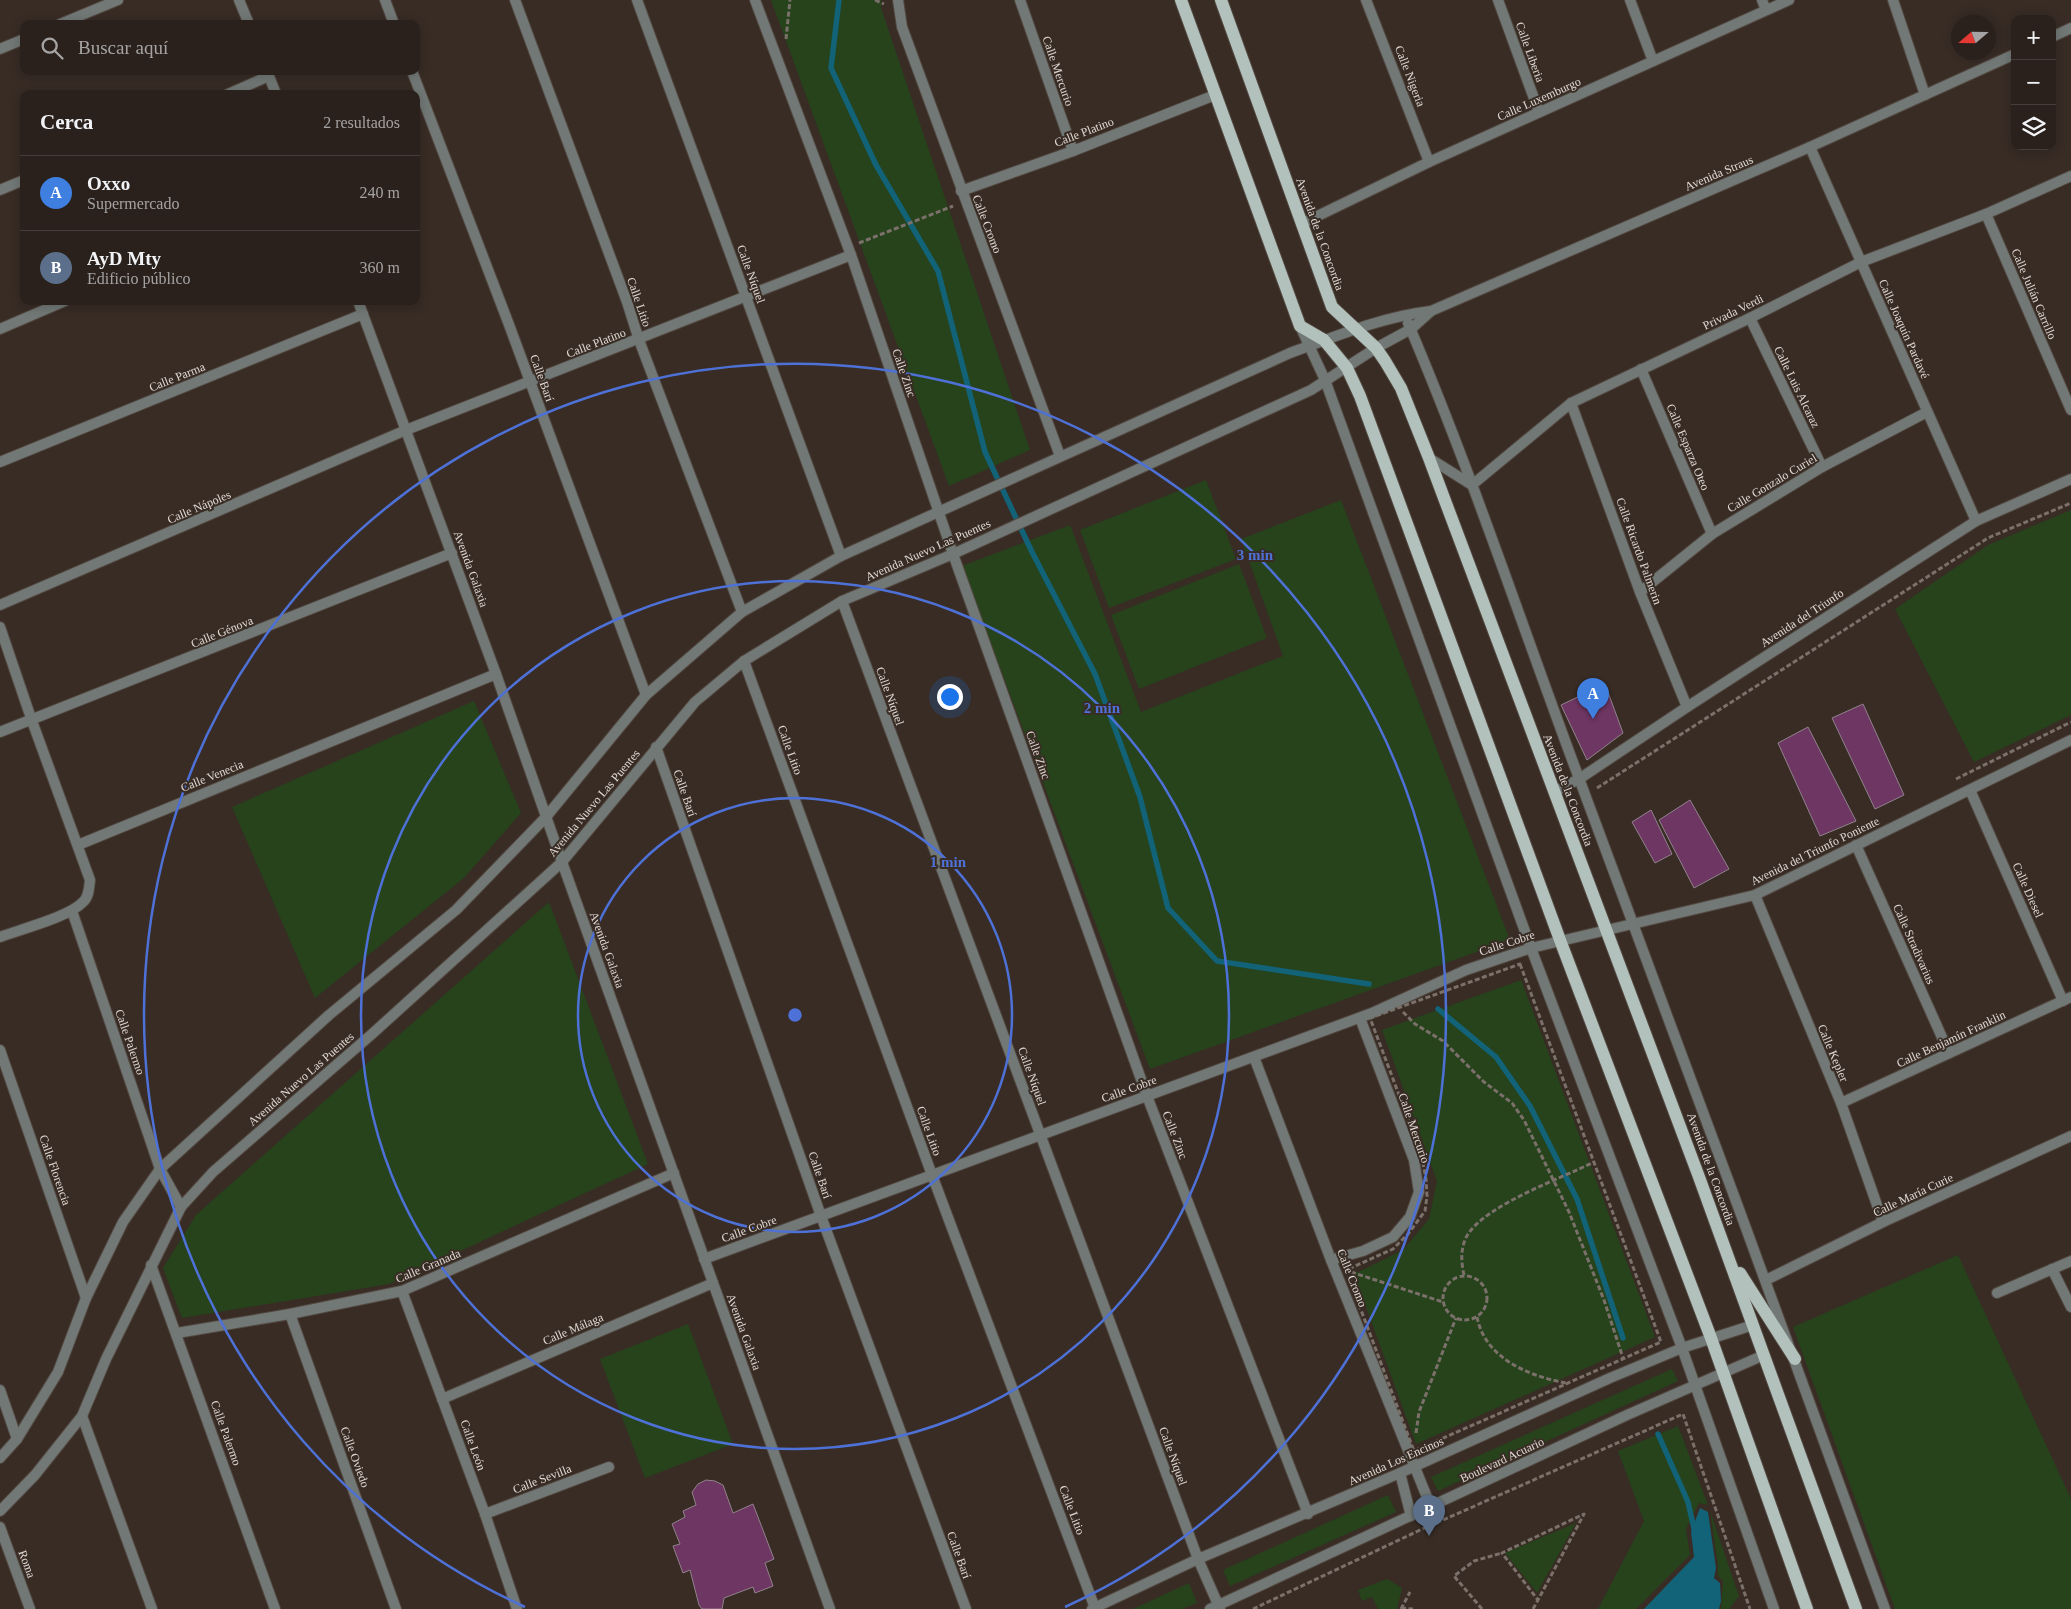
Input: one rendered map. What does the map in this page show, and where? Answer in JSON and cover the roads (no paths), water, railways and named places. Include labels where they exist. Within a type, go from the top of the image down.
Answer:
[{"type":"main road","points":[[1181,0],[1300,326],[1324,340],[1346,368],[1360,396],[1560,940],[1724,1372],[1807,1609]]},
{"type":"main road","name":"Avenida de la Concordia","points":[[1221,0],[1332,307],[1376,348],[1401,388],[1429,458],[1726,1252],[1856,1609]]},
{"type":"main road","points":[[1726,1252],[1795,1359]]},
{"type":"street","points":[[70,20],[118,0]]},
{"type":"street","points":[[239,0],[247,20]]},
{"type":"street","points":[[385,0],[392,20]]},
{"type":"street","name":"Calle Litio","points":[[514,0],[627,302],[639,340],[742,612]]},
{"type":"street","name":"Calle Níquel","points":[[637,0],[841,556]]},
{"type":"street","name":"Calle Zinc","points":[[755,0],[849,251],[953,554],[1147,1096],[1308,1514]]},
{"type":"street","name":"Calle Cromo","points":[[898,0],[902,27],[1060,456]]},
{"type":"street","name":"Calle Mercurio","points":[[1020,0],[1072,151]]},
{"type":"street","name":"Calle Nigeria","points":[[1366,0],[1429,162]]},
{"type":"street","name":"Calle Liberia","points":[[1498,0],[1539,112]]},
{"type":"street","points":[[1630,0],[1652,61]]},
{"type":"street","name":"Calle Luxemburgo","points":[[1301,224],[1429,162],[1652,61],[1764,5],[1790,0]]},
{"type":"street","points":[[1893,0],[1925,95]]},
{"type":"street","points":[[2056,35],[2071,28]]},
{"type":"street","points":[[0,49],[20,41]]},
{"type":"street","name":"Avenida Straus","points":[[1324,340],[1405,314],[1431,311],[1810,147],[2011,56]]},
{"type":"street","points":[[236,90],[266,75]]},
{"type":"street","points":[[268,75],[274,90]]},
{"type":"street","name":"Calle Barí","points":[[414,75],[419,90]]},
{"type":"street","name":"Calle Barí","points":[[420,92],[646,695]]},
{"type":"street","name":"Calle Platino","points":[[961,191],[1072,151],[1215,95]]},
{"type":"street","name":"Calle Joaquín Pardavé","points":[[1810,147],[1976,521]]},
{"type":"street","name":"Privada Verdi","points":[[1472,484],[1571,403],[1750,318],[1861,262],[1986,214],[2071,176]]},
{"type":"street","points":[[0,190],[20,182]]},
{"type":"street","name":"Calle Julián Carrillo","points":[[1986,214],[2071,410]]},
{"type":"street","name":"Calle Platino","points":[[406,430],[639,340],[849,251]]},
{"type":"street","points":[[0,329],[56,305]]},
{"type":"street","name":"Avenida Galaxia","points":[[360,305],[496,674],[830,1609]]},
{"type":"street","name":"Avenida Straus","points":[[1346,368],[1376,348],[1411,329],[1431,311]]},
{"type":"street","name":"Calle Parma","points":[[0,462],[363,314]]},
{"type":"street","name":"Avenida de la Concordia","points":[[1405,314],[1472,484],[1579,779],[1766,1280],[1885,1609]]},
{"type":"street","name":"Calle Luis Alcaraz","points":[[1750,318],[1822,467]]},
{"type":"street","points":[[1300,326],[1325,380],[1531,948],[1682,1348],[1774,1609]]},
{"type":"street","points":[[0,1458],[17,1439],[58,1372],[86,1298],[123,1222],[160,1169],[329,1015],[456,910],[546,817],[646,695],[742,612],[841,556],[1037,466],[1324,340]]},
{"type":"street","name":"Avenida Nuevo Las Puentes","points":[[0,1511],[35,1476],[82,1416],[106,1359],[181,1207],[213,1172],[372,1034],[562,862],[695,702],[744,661],[842,601],[953,554],[1311,390],[1346,368]]},
{"type":"street","name":"Calle Esparza Oteo","points":[[1641,369],[1712,534]]},
{"type":"street","name":"Calle Ricardo Palmerin","points":[[1571,403],[1640,592],[1687,707]]},
{"type":"street","name":"Calle Gonzalo Curiel","points":[[1640,592],[1712,534],[1822,467],[1927,412]]},
{"type":"street","name":"Calle Nápoles","points":[[0,605],[406,430]]},
{"type":"street","points":[[1429,458],[1472,484]]},
{"type":"street","name":"Avenida del Triunfo","points":[[1554,792],[1579,779],[1687,707],[1976,521],[2071,479]]},
{"type":"street","name":"Calle Génova","points":[[0,732],[32,721],[452,553]]},
{"type":"street","name":"Calle Níquel","points":[[842,601],[1216,1608]]},
{"type":"street","points":[[0,627],[90,880],[89,891],[85,901],[72,911],[0,936]]},
{"type":"street","name":"Calle Litio","points":[[744,661],[932,1175],[1094,1608]]},
{"type":"street","name":"Calle Venecia","points":[[78,845],[496,674]]},
{"type":"street","points":[[1970,790],[2071,740]]},
{"type":"street","name":"Calle Barí","points":[[656,747],[821,1216],[966,1609]]},
{"type":"street","name":"Avenida del Triunfo Poniente","points":[[1606,929],[1755,895],[1970,790]]},
{"type":"street","name":"Calle Diesel","points":[[1970,790],[2067,999]]},
{"type":"street","name":"Calle Stradivarius","points":[[1856,845],[1949,1053]]},
{"type":"street","name":"Calle Kepler","points":[[1755,895],[1841,1103],[1883,1222]]},
{"type":"street","name":"Calle Palermo","points":[[72,911],[160,1169],[181,1207]]},
{"type":"street","name":"Calle Cobre","points":[[704,1259],[1360,1018],[1466,970],[1531,948],[1606,929]]},
{"type":"street","name":"Calle Benjamín Franklin","points":[[1841,1103],[2067,999]]},
{"type":"street","name":"Calle Mercurio","points":[[1331,1260],[1363,1251],[1393,1237],[1410,1217],[1419,1192],[1414,1160],[1360,1018]]},
{"type":"street","name":"Calle Florencia","points":[[0,1050],[86,1298]]},
{"type":"street","name":"Calle Cromo","points":[[1254,1057],[1331,1260],[1416,1466],[1431,1508]]},
{"type":"street","name":"Calle María Curie","points":[[1766,1280],[1883,1222],[2071,1136]]},
{"type":"street","name":"Calle Granada","points":[[177,1333],[290,1314],[402,1292],[674,1172]]},
{"type":"street","points":[[1997,1294],[2071,1261]]},
{"type":"street","name":"Calle Palermo","points":[[151,1265],[276,1609]]},
{"type":"street","points":[[2052,1269],[2071,1307]]},
{"type":"street","name":"Calle Málaga","points":[[442,1399],[713,1283]]},
{"type":"street","name":"Calle León","points":[[402,1292],[485,1514],[517,1609]]},
{"type":"street","name":"Calle Oviedo","points":[[290,1314],[396,1609]]},
{"type":"street","name":"Avenida Los Encinos","points":[[1094,1608],[1198,1559],[1400,1474],[1610,1378],[1682,1348],[1753,1325]]},
{"type":"street","name":"Boulevard Acuario","points":[[1216,1608],[1411,1516],[1764,1355]]},
{"type":"street","points":[[0,1390],[17,1439]]},
{"type":"street","points":[[82,1416],[152,1609]]},
{"type":"street","name":"Calle Sevilla","points":[[485,1514],[609,1467]]},
{"type":"street","points":[[1400,1474],[1411,1516]]},
{"type":"street","name":"Roma","points":[[0,1527],[30,1609]]},
{"type":"water","points":[[1700,1508],[1708,1512],[1716,1568],[1714,1578],[1720,1583],[1721,1601],[1719,1609],[1644,1609],[1694,1557],[1691,1532]]},
{"type":"waterway","points":[[839,0],[831,68],[876,165],[938,271],[985,452],[1032,552],[1095,674],[1140,797],[1168,908],[1217,961],[1369,984]]},
{"type":"waterway","points":[[1438,1009],[1496,1057],[1530,1106],[1577,1199],[1623,1338]]},
{"type":"waterway","points":[[1658,1434],[1688,1502],[1695,1533]]},
{"type":"place","name":"Oxxo","points":[[1593,719]]},
{"type":"place","name":"AyD Mty","points":[[1429,1536]]}]
